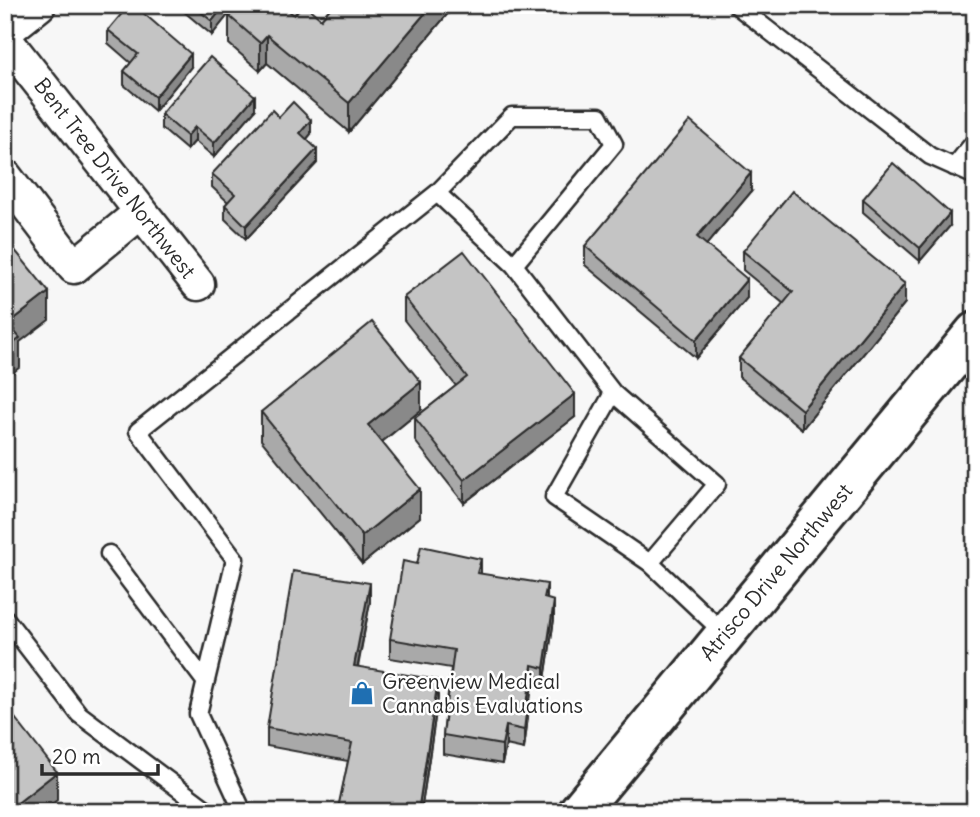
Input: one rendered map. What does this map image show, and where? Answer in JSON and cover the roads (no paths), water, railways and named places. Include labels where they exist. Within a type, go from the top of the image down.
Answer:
[{"type":"street","points":[[5,32],[38,5]]},
{"type":"street","name":"Bent Tree Drive Northwest","points":[[5,39],[198,284]]},
{"type":"street","points":[[5,176],[74,267],[141,212]]},
{"type":"street","name":"Atrisco Drive Northwest","points":[[578,812],[975,332]]},
{"type":"lane","points":[[736,5],[930,156],[975,176]]},
{"type":"lane","points":[[243,812],[198,713],[235,559],[138,431],[437,193],[512,116],[599,116],[614,144],[514,265]]},
{"type":"lane","points":[[954,167],[975,141]]},
{"type":"lane","points":[[437,193],[514,265],[612,393],[716,484],[650,564]]},
{"type":"lane","points":[[612,393],[554,498],[650,564],[725,634]]},
{"type":"lane","points":[[109,554],[204,680]]},
{"type":"lane","points":[[5,618],[79,714],[210,812]]},
{"type":"place","name":"Greenview Medical Cannabis Evaluations","points":[[362,693]]}]
